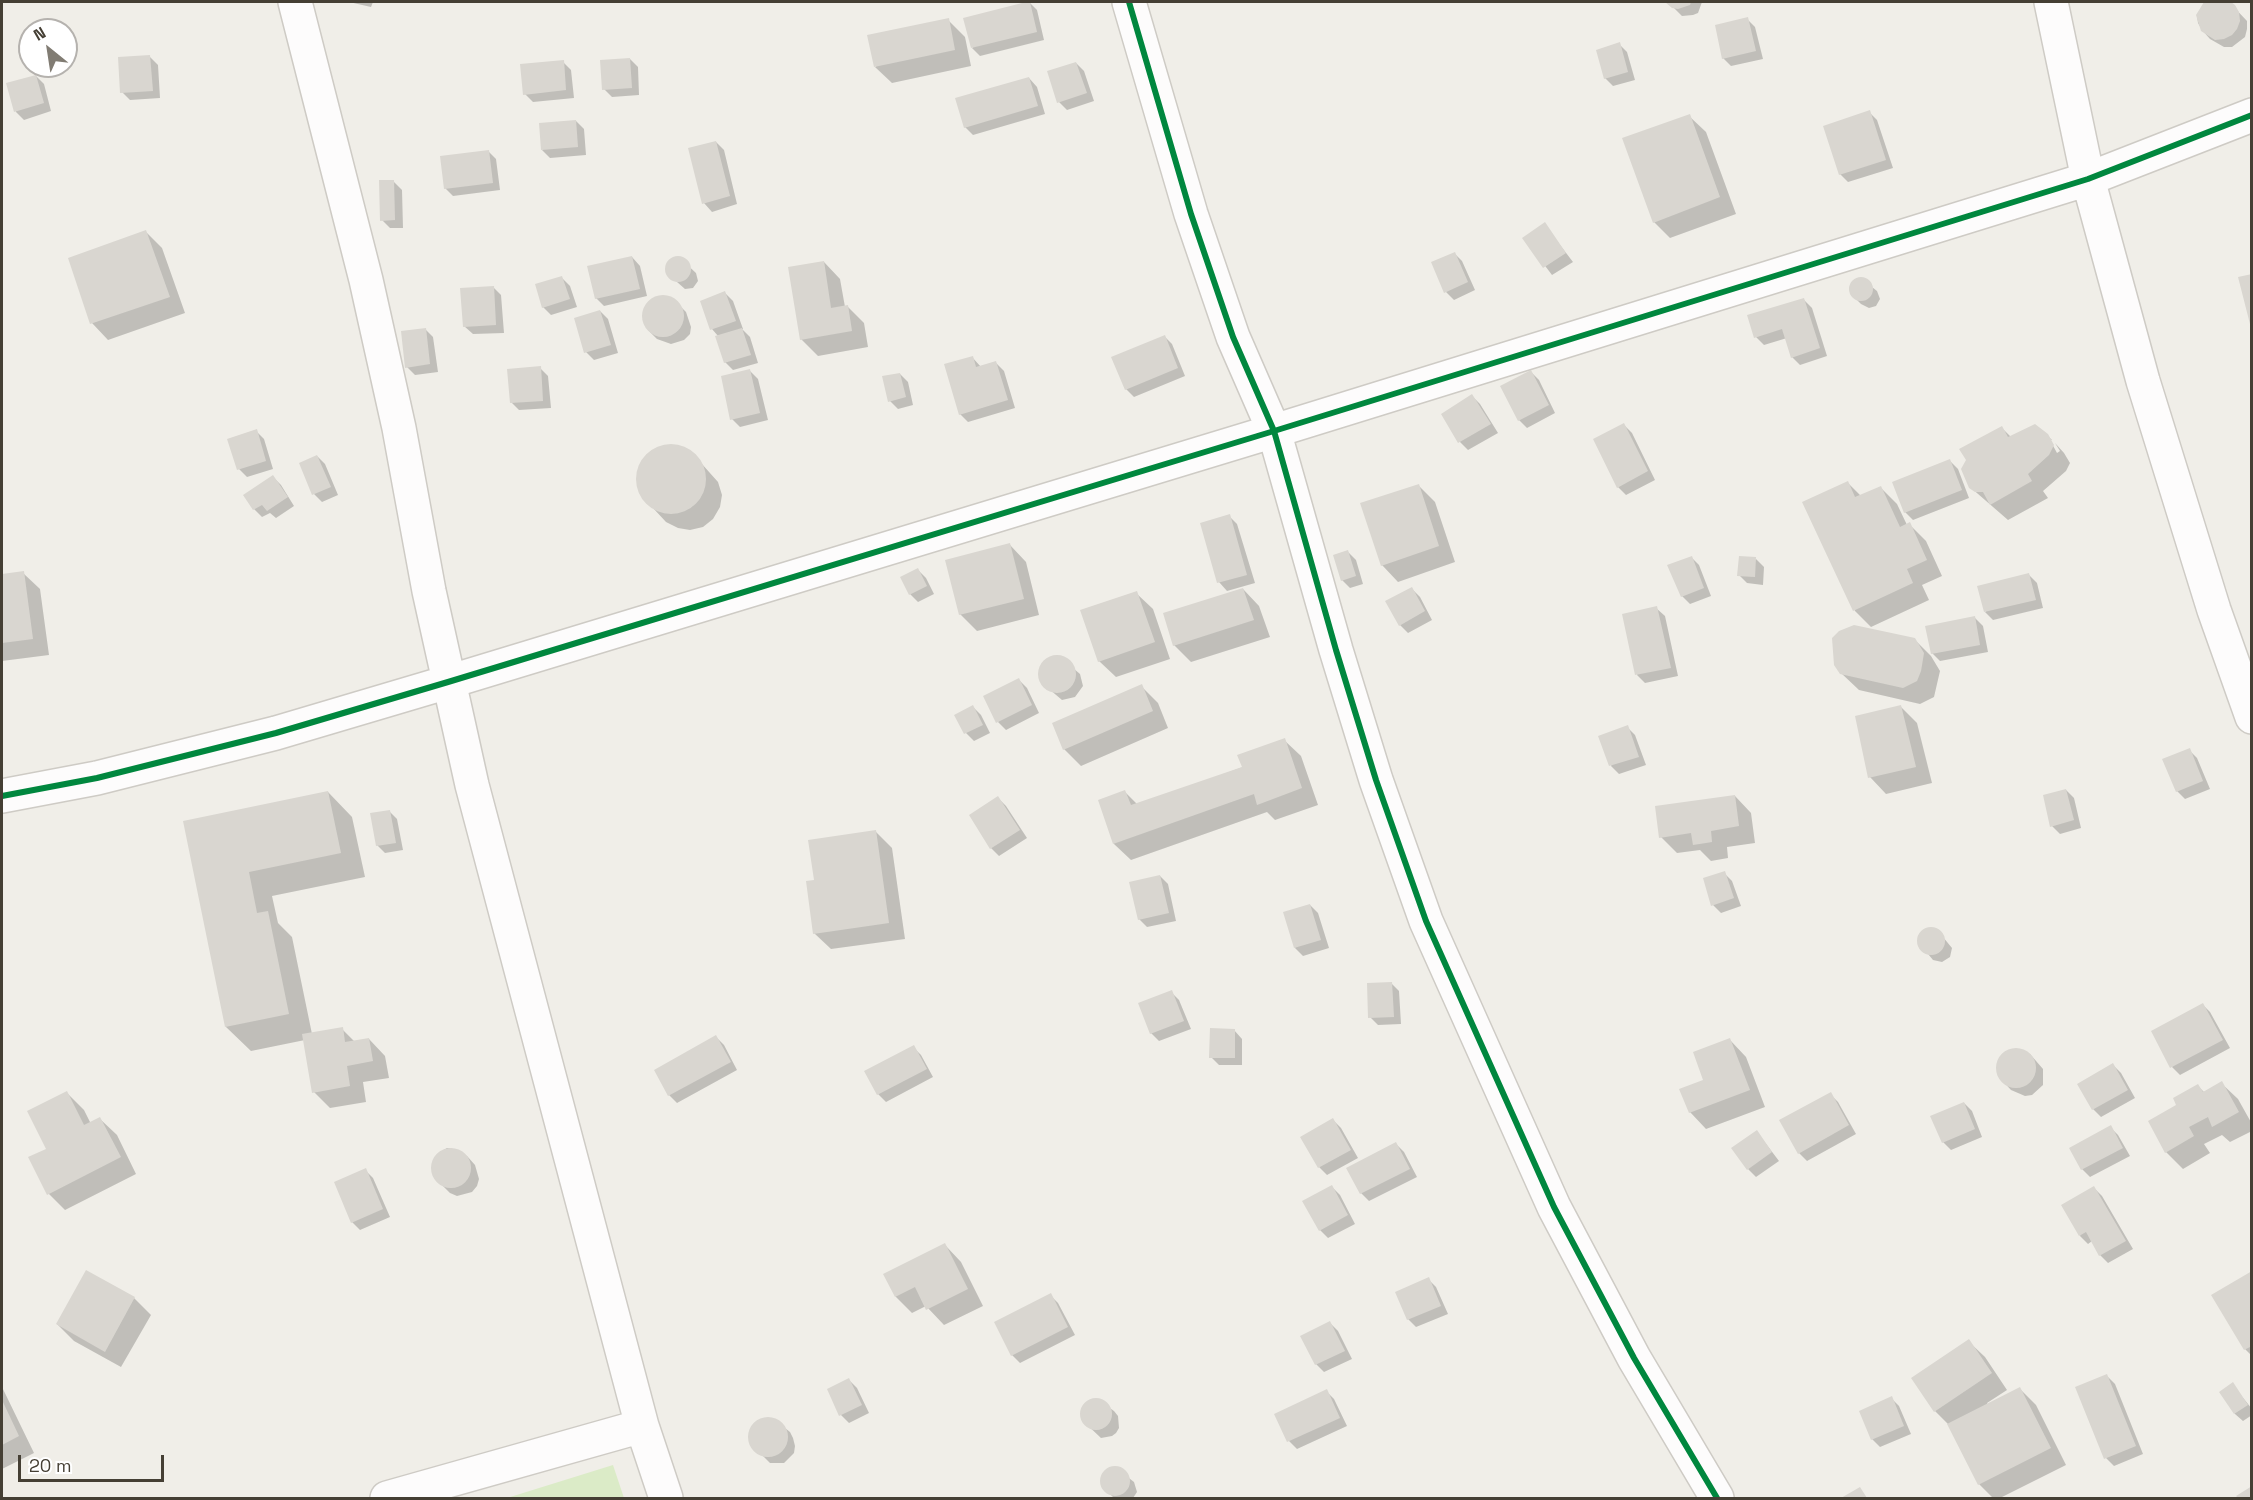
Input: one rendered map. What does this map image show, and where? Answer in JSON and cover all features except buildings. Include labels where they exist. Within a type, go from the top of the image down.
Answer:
[{"type":"street","points":[[295,2],[366,280],[399,428],[448,682],[472,786],[642,1426],[666,1498]]},
{"type":"street","points":[[1129,2],[1191,214],[1233,337],[1274,431],[1336,650],[1376,780],[1426,921],[1554,1207],[1634,1358],[1717,1498]]},
{"type":"street","points":[[2051,2],[2088,179],[2143,381],[2214,610],[2252,717]]},
{"type":"street","points":[[2,796],[97,778],[276,733],[448,682],[1274,431],[2088,179],[2252,115]]},
{"type":"street","points":[[387,1498],[642,1426]]},
{"type":"green space","points":[[613,1465],[624,1498],[507,1498]]},
{"type":"cycle path","points":[[1129,2],[1191,214],[1233,337],[1274,431],[1336,650],[1376,780],[1426,921],[1554,1207],[1634,1358],[1717,1498]]},
{"type":"cycle path","points":[[2,796],[97,778],[276,733],[448,682],[1274,431],[2088,179],[2252,115]]}]
